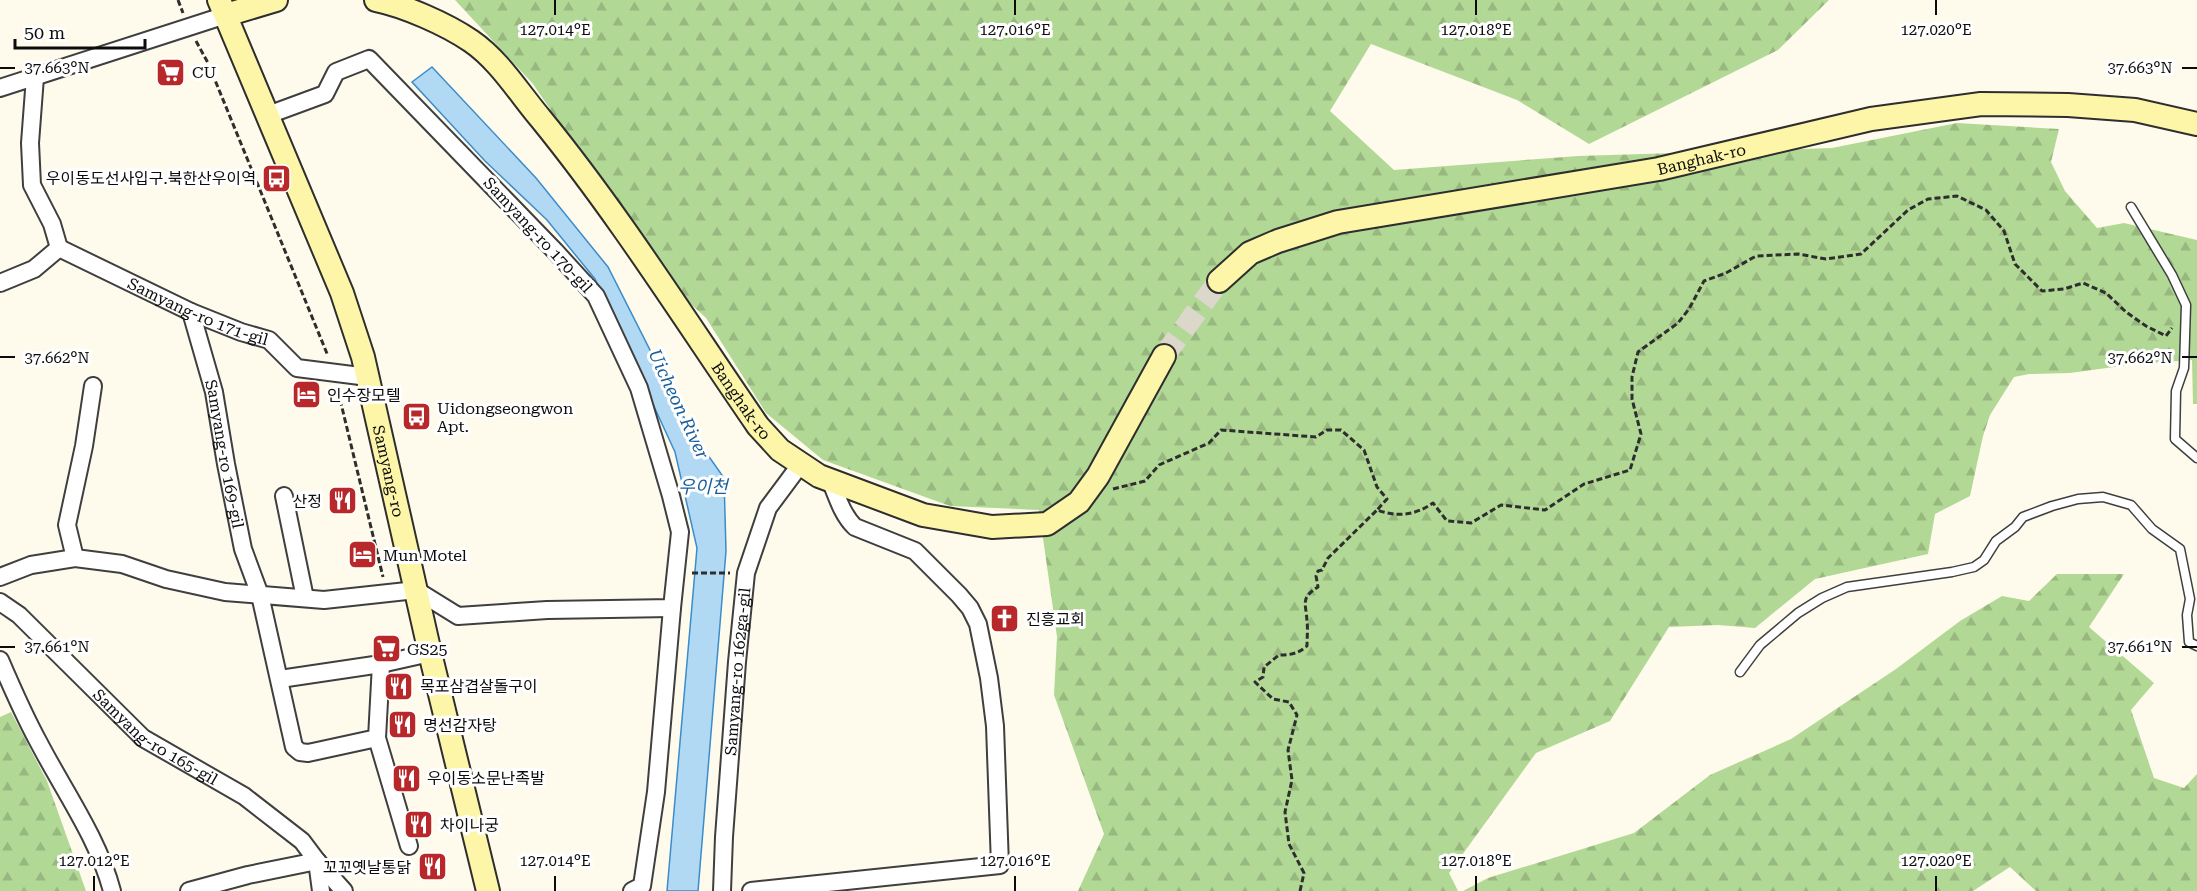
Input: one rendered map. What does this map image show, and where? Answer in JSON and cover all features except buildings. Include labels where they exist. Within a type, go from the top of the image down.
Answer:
[{"type":"main road","points":[[222,7],[276,0]]},
{"type":"main road","name":"Banghak-ro","points":[[375,0],[390,3],[472,42],[499,67],[582,169],[758,426],[780,450],[831,482],[923,515],[992,527],[1047,524],[1079,502],[1098,476],[1164,356]]},
{"type":"main road","name":"Samyang-ro","points":[[222,7],[342,293],[363,357],[430,653],[488,891]]},
{"type":"main road","name":"Banghak-ro","points":[[1219,281],[1250,254],[1278,241],[1338,222],[1659,169],[1871,119],[1981,104],[2068,105],[2135,110],[2197,124]]},
{"type":"street","points":[[0,88],[189,27],[222,7]]},
{"type":"street","name":"Samyang-ro 170-gil","points":[[268,115],[325,94],[336,72],[369,59],[596,296],[639,388],[680,532],[656,792],[638,889]]},
{"type":"street","points":[[0,283],[34,268],[59,248],[52,224],[32,185],[30,143],[35,77]]},
{"type":"street","name":"Samyang-ro 171-gil","points":[[59,248],[191,312],[241,332],[269,339],[297,368],[368,377]]},
{"type":"street","name":"Samyang-ro 169-gil","points":[[191,312],[214,392],[243,549],[260,595],[294,747],[300,752],[308,753],[377,738]]},
{"type":"street","points":[[75,558],[67,525],[84,446],[93,386]]},
{"type":"street","name":"Samyang-ro 162ga-gil","points":[[722,891],[746,573],[768,508],[801,465]]},
{"type":"street","points":[[751,891],[1000,865],[995,726],[978,624],[970,608],[959,595],[915,551],[850,523],[831,482]]},
{"type":"street","points":[[284,496],[305,598]]},
{"type":"street","points":[[0,577],[31,565],[75,558],[122,564],[166,579],[225,592],[324,600],[416,590],[458,615],[547,610],[672,608]]},
{"type":"street","name":"Samyang-ro 165-gil","points":[[0,602],[19,615],[143,738],[244,796],[302,841],[344,891]]},
{"type":"street","points":[[280,679],[381,664],[430,653]]},
{"type":"street","points":[[0,660],[38,742],[84,823],[107,871],[112,891]]},
{"type":"street","points":[[381,664],[377,738],[409,846]]},
{"type":"street","points":[[189,891],[208,889],[248,875],[317,861],[321,891]]},
{"type":"lane","points":[[2131,207],[2172,276],[2186,305],[2184,368],[2176,391],[2175,439],[2197,458]]},
{"type":"lane","points":[[1740,672],[1760,645],[1798,613],[1822,598],[1847,586],[1974,567],[1984,560],[1996,540],[2015,527],[2023,517],[2078,499],[2103,497],[2131,505],[2152,529],[2180,549],[2190,599],[2187,615],[2189,642],[2197,646]]},
{"type":"path","points":[[189,27],[208,63],[322,338],[333,373],[387,593]]},
{"type":"path","points":[[1377,510],[1393,515],[1412,514],[1432,503],[1447,521],[1471,523],[1501,505],[1545,510],[1584,484],[1630,470],[1641,434],[1632,399],[1632,377],[1638,352],[1678,323],[1689,309],[1704,281],[1726,273],[1756,255],[1798,254],[1826,259],[1861,254],[1908,210],[1928,199],[1957,196],[1986,210],[2004,231],[2016,264],[2042,291],[2064,289],[2083,283],[2106,293],[2126,312],[2166,336],[2174,326],[2185,324]]},
{"type":"path","points":[[1109,490],[1145,481],[1160,465],[1209,444],[1221,430],[1316,437],[1327,430],[1341,430],[1364,450],[1377,487],[1387,499],[1328,558],[1322,570],[1318,571],[1316,576],[1318,586],[1308,593],[1304,605],[1307,619],[1307,646],[1289,655],[1279,655],[1263,667],[1263,677],[1255,682],[1273,699],[1289,702],[1297,715],[1288,750],[1292,780],[1285,812],[1289,844],[1304,873],[1300,891]]},
{"type":"path","points":[[675,573],[746,573]]},
{"type":"green space","points":[[455,0],[1829,0],[1778,50],[1589,144],[1517,100],[1371,44],[1330,111],[1394,170],[1578,156],[1832,148],[1957,123],[2059,129],[2051,162],[2065,191],[2097,228],[2124,223],[2197,240],[2197,404],[2193,404],[2192,360],[2014,377],[1990,415],[1970,496],[1935,514],[1928,554],[1815,579],[1755,628],[1718,625],[1669,627],[1610,721],[1536,753],[1449,873],[1458,891],[1078,891],[1104,834],[1054,695],[1057,637],[1039,510],[950,506],[823,460],[766,413],[706,318],[668,283],[533,84]]},
{"type":"green space","points":[[2057,574],[2124,574],[2089,627],[2154,683],[2131,710],[2154,778],[2184,788],[2197,774],[2197,891],[2036,891],[2010,867],[1973,891],[1463,891],[1488,878],[1634,833],[1710,775],[1791,739],[1896,669],[1960,621],[2002,596],[2029,601]]},
{"type":"green space","points":[[11,712],[47,781],[86,891],[0,891],[0,717]]},
{"type":"water","name":"우이천","points":[[432,67],[536,178],[608,267],[691,431],[724,478],[726,551],[698,891],[667,891],[697,548],[675,452],[595,279],[547,220],[485,161],[412,82]]},
{"type":"tunnel","points":[[1164,356],[1219,281]]},
{"type":"place","name":"CU","points":[[171,72]]},
{"type":"place","name":"우이동도선사입구.북한산우이역","points":[[277,178]]},
{"type":"place","name":"인수장모텔","points":[[306,395]]},
{"type":"place","name":"Uidongseongwon Apt.","points":[[416,417]]},
{"type":"place","name":"산정","points":[[343,501]]},
{"type":"place","name":"Mun Motel","points":[[362,555]]},
{"type":"place","name":"진흥교회","points":[[1005,619]]},
{"type":"place","name":"GS25","points":[[386,649]]},
{"type":"place","name":"목포삼겹살돌구이","points":[[399,686]]},
{"type":"place","name":"명선감자탕","points":[[402,725]]},
{"type":"place","name":"우이동소문난족발","points":[[406,778]]},
{"type":"place","name":"차이나궁","points":[[419,825]]},
{"type":"place","name":"꼬꼬옛날통닭","points":[[432,867]]},
{"type":"water label","name":"Uicheon River","points":[[679,404]]}]
